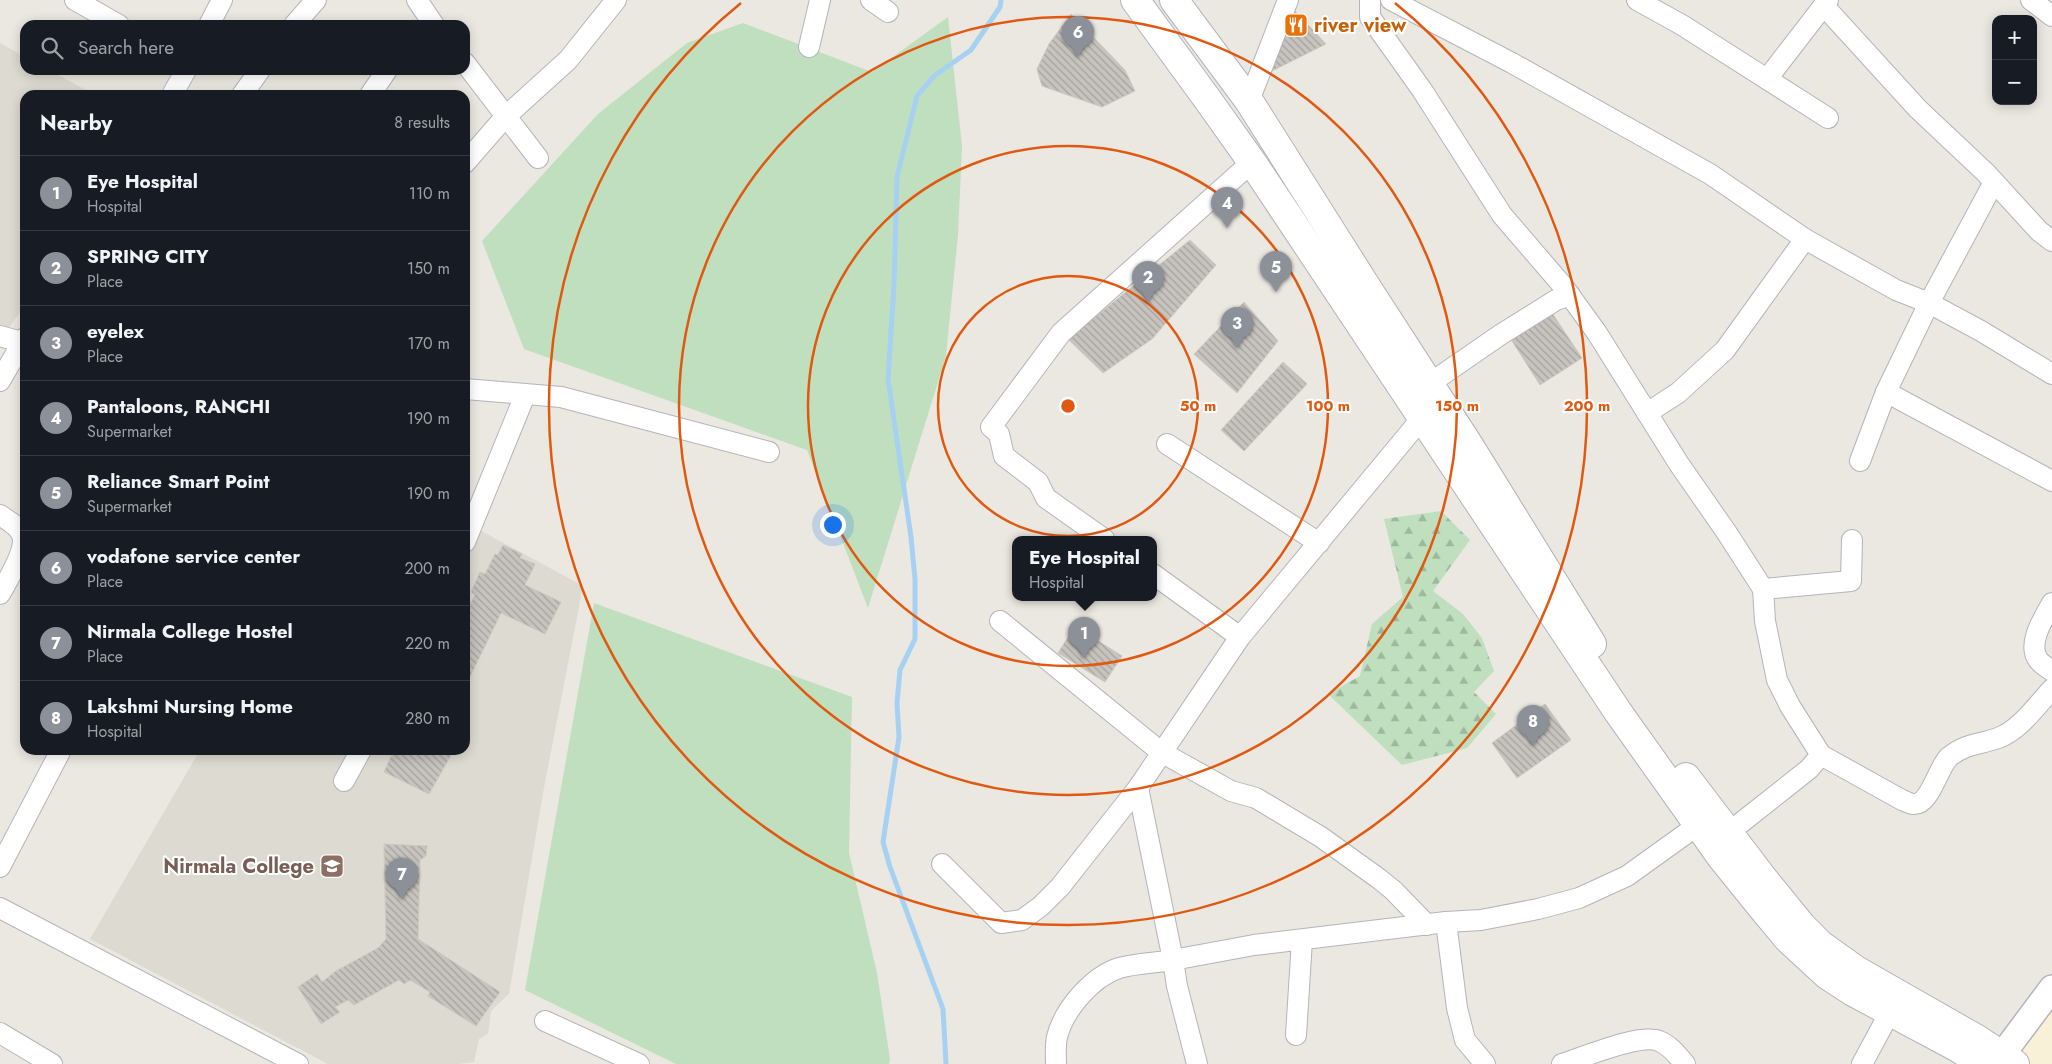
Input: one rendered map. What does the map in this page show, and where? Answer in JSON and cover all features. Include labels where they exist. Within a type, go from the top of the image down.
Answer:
[{"type":"main road","points":[[1134,0],[1252,162],[1585,665],[1698,825],[1763,909],[1808,959],[1827,975],[1853,992],[1890,1012],[2000,1061]]},
{"type":"main road","points":[[1174,0],[1249,100],[1600,656],[1728,833],[1802,926],[1821,944],[1856,970],[2000,1061]]},
{"type":"street","points":[[75,0],[110,20]]},
{"type":"street","points":[[212,20],[222,0]]},
{"type":"street","points":[[298,20],[316,0]]},
{"type":"street","points":[[470,157],[505,117],[568,60],[616,0]]},
{"type":"street","points":[[809,47],[820,0]]},
{"type":"street","points":[[871,0],[888,12]]},
{"type":"street","points":[[1249,100],[1288,0]]},
{"type":"street","points":[[1370,0],[1370,17],[1422,90],[1502,215],[1570,294],[1763,589],[1765,621],[1777,680],[1790,706],[1821,755],[1902,800],[1914,804],[1922,802],[1929,793],[1946,760],[1960,748],[2000,737],[2013,730],[2052,688]]},
{"type":"street","points":[[1392,0],[1512,63],[1710,174],[1805,239],[1896,290],[1929,303],[1981,331],[2052,374]]},
{"type":"street","points":[[1637,0],[1682,25],[1828,118]]},
{"type":"street","points":[[2031,0],[2052,16]]},
{"type":"street","points":[[1767,80],[1826,3],[1918,109],[1994,182],[2039,231],[2052,241]]},
{"type":"street","points":[[470,70],[538,158]]},
{"type":"street","points":[[178,90],[184,75]]},
{"type":"street","points":[[246,90],[256,75]]},
{"type":"street","points":[[373,90],[384,75]]},
{"type":"street","points":[[1100,536],[1046,498],[1038,482],[1004,456],[999,434],[991,427],[1061,333],[1252,162]]},
{"type":"street","points":[[1860,460],[1886,392],[1929,303],[1994,182]]},
{"type":"street","points":[[1647,413],[1678,393],[1725,350],[1805,239]]},
{"type":"street","points":[[1429,384],[1508,330],[1556,300],[1570,294]]},
{"type":"street","points":[[0,336],[20,341]]},
{"type":"street","points":[[0,381],[20,348]]},
{"type":"street","points":[[470,387],[525,395],[561,397],[769,452]]},
{"type":"street","points":[[1886,392],[2052,481]]},
{"type":"street","points":[[470,530],[525,395]]},
{"type":"street","points":[[942,864],[1001,923],[1022,920],[1041,906],[1060,887],[1138,788],[1240,637],[1422,418]]},
{"type":"street","points":[[1167,444],[1319,543]]},
{"type":"street","points":[[0,516],[20,531]]},
{"type":"street","points":[[1763,589],[1851,581],[1852,540]]},
{"type":"street","points":[[0,594],[20,551]]},
{"type":"street","points":[[1157,577],[1240,637]]},
{"type":"street","points":[[2052,603],[2038,629],[2035,650],[2036,657],[2040,663],[2052,671]]},
{"type":"street","points":[[1000,621],[1161,752],[1231,792],[1256,798],[1321,837],[1394,890],[1436,924],[1465,1040],[1485,1064]]},
{"type":"street","points":[[0,867],[58,755]]},
{"type":"street","points":[[344,781],[358,755]]},
{"type":"street","points":[[1728,833],[1810,769],[1821,755]]},
{"type":"street","points":[[1138,788],[1177,986],[1197,1064]]},
{"type":"street","points":[[1056,1064],[1057,1038],[1071,1008],[1093,983],[1104,975],[1120,968],[1254,945],[1482,920],[1538,909],[1579,898],[1627,876],[1698,825]]},
{"type":"street","points":[[0,908],[298,1064]]},
{"type":"street","points":[[1296,1035],[1302,940]]},
{"type":"street","points":[[2000,1061],[2052,988]]},
{"type":"street","points":[[1862,1064],[1890,1012]]},
{"type":"street","points":[[545,1021],[639,1064]]},
{"type":"street","points":[[0,1034],[52,1064]]},
{"type":"street","points":[[1562,1064],[1642,1039],[1660,1041],[1668,1046],[1685,1064]]},
{"type":"shaded area","points":[[0,43],[20,54],[20,75],[58,75],[86,90],[20,90],[20,312],[9,328],[0,325]]},
{"type":"shaded area","name":"Nirmala College","points":[[470,525],[583,586],[543,793],[509,994],[491,1011],[488,1034],[479,1039],[474,1062],[458,1064],[328,1064],[90,939],[197,755],[470,755]]},
{"type":"shaded area","points":[[2052,994],[2052,1064],[2024,1064],[2008,1053]]},
{"type":"green space","points":[[948,17],[962,146],[958,235],[946,356],[868,608],[807,450],[524,349],[482,241],[598,114],[687,43],[743,23],[872,72]]},
{"type":"green space","points":[[1441,511],[1470,540],[1433,591],[1463,614],[1482,638],[1494,671],[1474,692],[1496,714],[1467,748],[1402,765],[1328,694],[1360,676],[1372,624],[1403,597],[1384,519]]},
{"type":"green space","points":[[594,603],[852,697],[849,853],[877,973],[890,1059],[889,1064],[676,1064],[525,990]]},
{"type":"building","name":"river view","points":[[1291,7],[1326,44],[1268,73]]},
{"type":"building","points":[[1071,14],[1125,70],[1135,91],[1102,107],[1042,86],[1037,69],[1049,44]]},
{"type":"building","points":[[1190,240],[1216,265],[1152,339],[1103,373],[1068,339]]},
{"type":"building","points":[[1244,302],[1278,341],[1237,393],[1194,354]]},
{"type":"building","points":[[1548,307],[1582,358],[1540,385],[1507,333]]},
{"type":"building","points":[[1283,362],[1307,384],[1244,451],[1221,430]]},
{"type":"building","points":[[503,545],[522,554],[520,558],[535,564],[525,585],[561,602],[545,634],[501,613],[470,677],[470,604],[475,595],[471,592],[480,572],[485,574],[495,554],[498,555]]},
{"type":"building","points":[[1075,626],[1122,656],[1105,682],[1058,653]]},
{"type":"building","points":[[1545,704],[1571,740],[1517,778],[1492,743]]},
{"type":"building","points":[[392,755],[451,755],[429,794],[384,772]]},
{"type":"building","points":[[384,844],[427,846],[426,856],[420,860],[418,939],[500,992],[476,1026],[428,996],[430,992],[410,980],[404,984],[399,980],[354,1005],[348,1000],[335,1007],[340,1012],[321,1024],[298,987],[317,974],[322,982],[336,971],[378,948],[386,939]]},
{"type":"waterway","points":[[946,1064],[943,1009],[890,867],[883,842],[899,737],[897,703],[900,670],[915,639],[915,579],[911,537],[888,379],[894,285],[897,177],[917,96],[934,76],[971,50],[1000,7],[1001,0]]},
{"type":"place","name":"river view","points":[[1296,25]]},
{"type":"place","name":"vodafone service center","points":[[1078,57]]},
{"type":"place","name":"Pantaloons, RANCHI","points":[[1227,228]]},
{"type":"place","name":"Reliance Smart Point","points":[[1276,292]]},
{"type":"place","name":"SPRING CITY","points":[[1148,302]]},
{"type":"place","name":"eyelex","points":[[1237,348]]},
{"type":"place","name":"Eye Hospital","points":[[1084,658]]},
{"type":"place","name":"Lakshmi Nursing Home","points":[[1533,746]]},
{"type":"place","name":"Nirmala College","points":[[332,866]]},
{"type":"place","name":"Nirmala College Hostel","points":[[402,899]]}]
